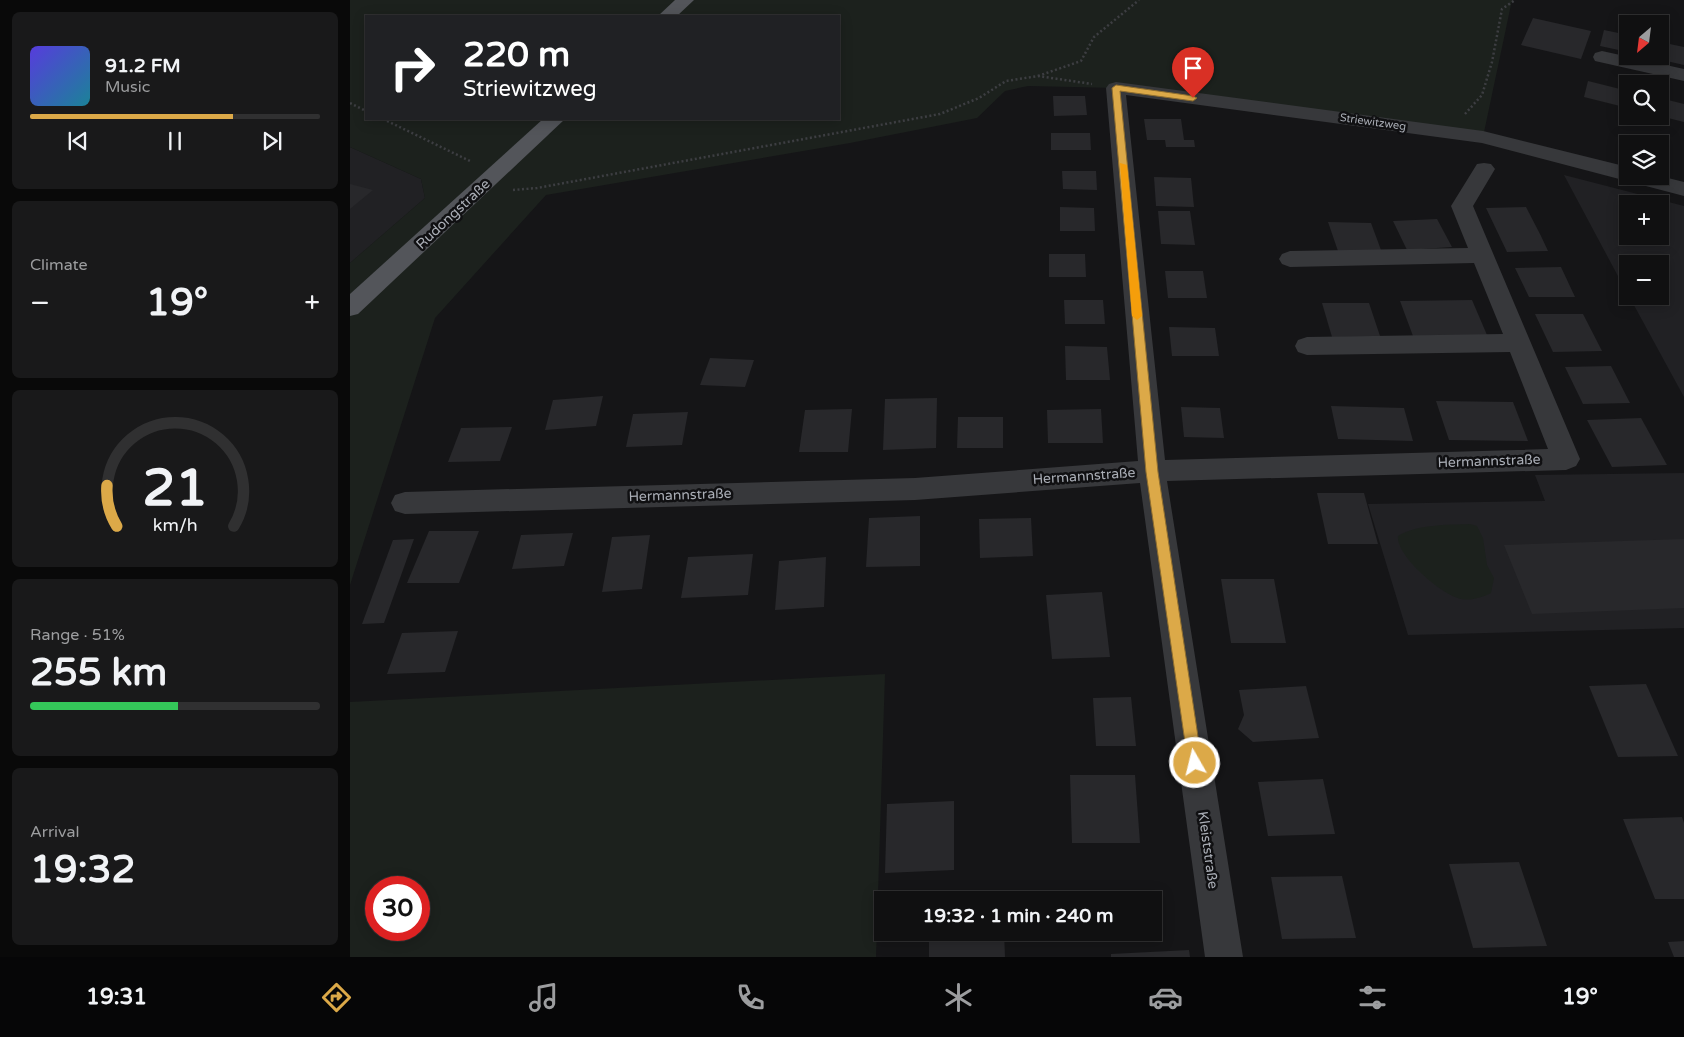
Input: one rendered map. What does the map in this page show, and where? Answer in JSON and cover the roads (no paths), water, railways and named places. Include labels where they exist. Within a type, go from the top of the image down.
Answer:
[{"type":"main road","points":[[668,15],[685,0]]},
{"type":"main road","name":"Rudongstraße","points":[[350,308],[554,120]]},
{"type":"street","points":[[1602,57],[1684,75]]},
{"type":"street","name":"Striewitzweg","points":[[1116,88],[1483,137],[1619,172]]},
{"type":"street","name":"Kleiststraße","points":[[1116,88],[1152,472],[1224,957]]},
{"type":"street","name":"Hermannstraße","points":[[405,503],[915,489],[1152,472],[1566,459],[1462,206],[1484,169]]},
{"type":"street","points":[[1669,185],[1684,189]]},
{"type":"street","points":[[1290,259],[1482,255]]},
{"type":"street","points":[[1307,346],[1518,343]]}]
